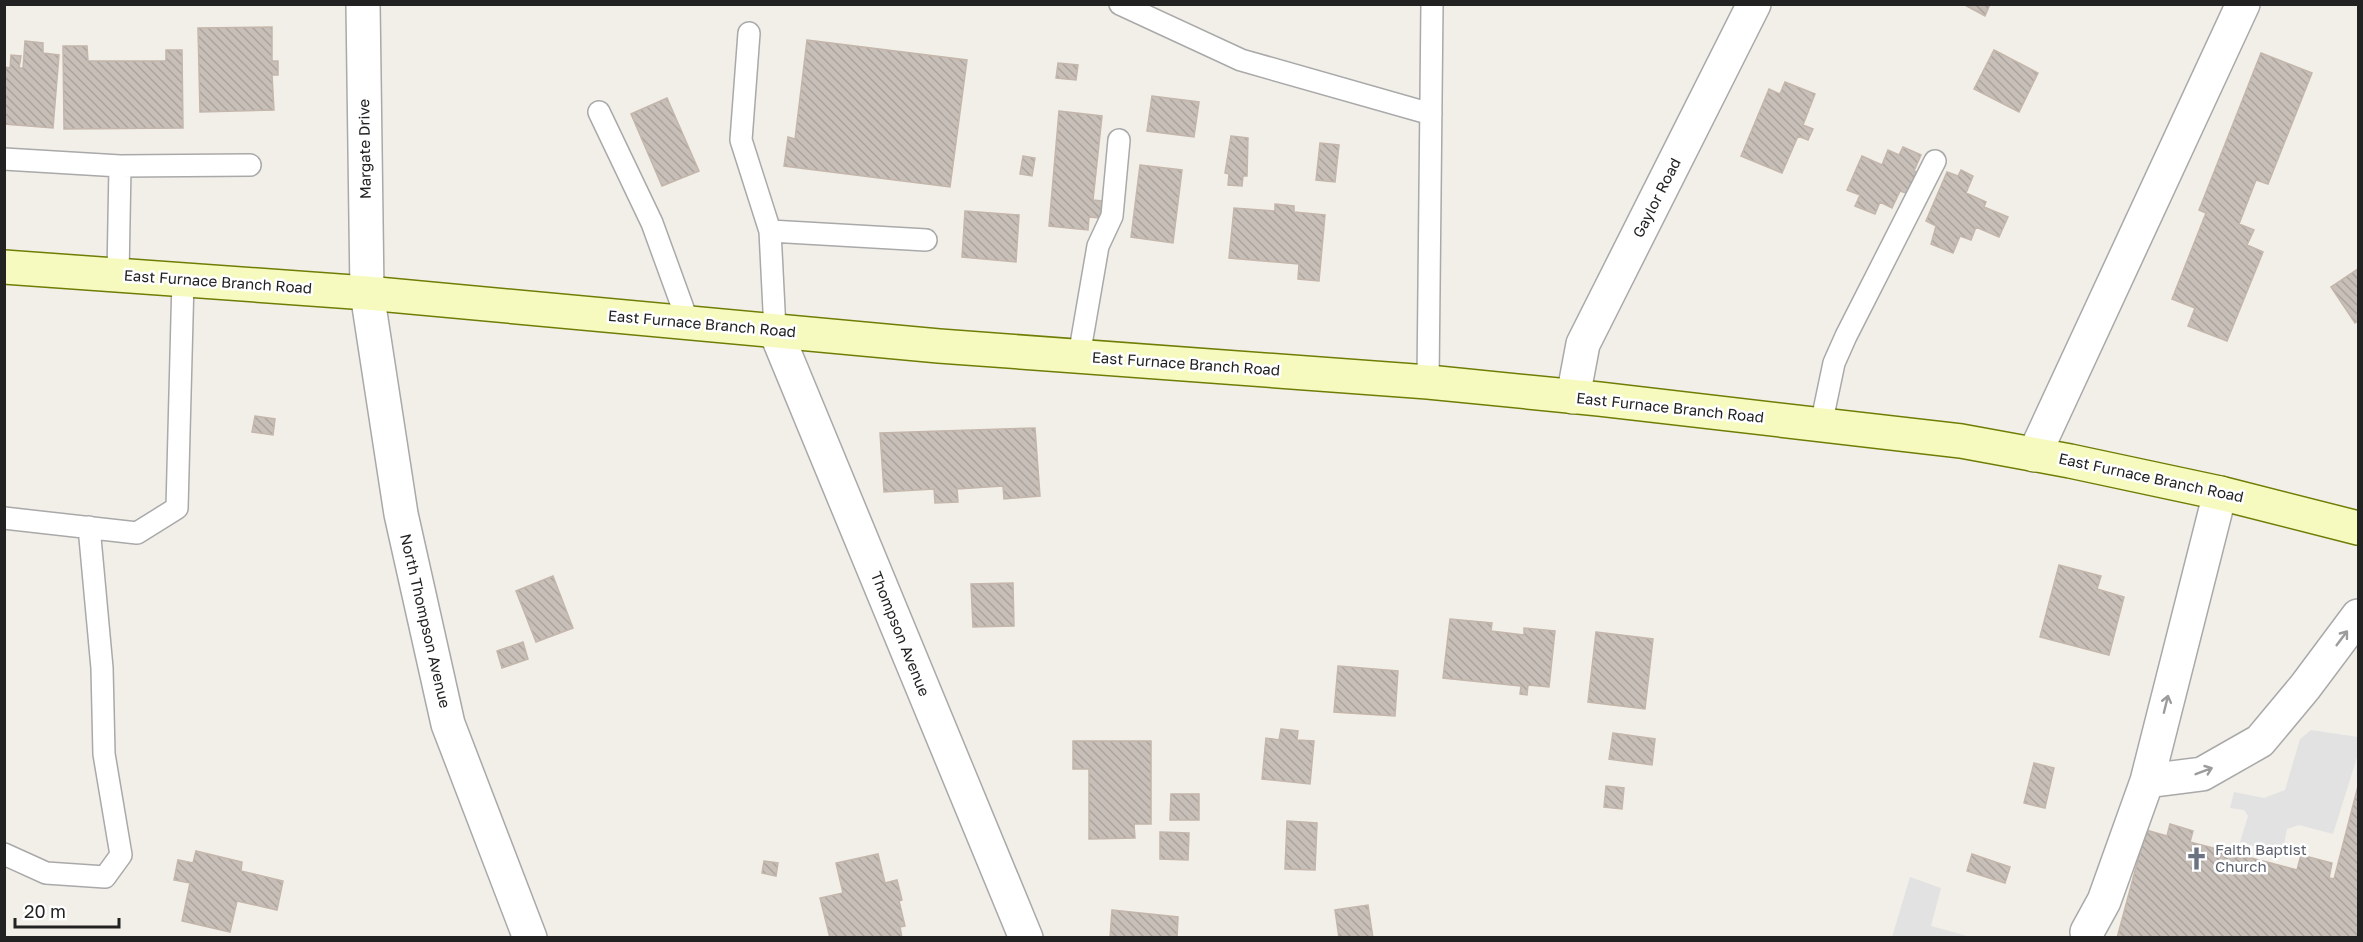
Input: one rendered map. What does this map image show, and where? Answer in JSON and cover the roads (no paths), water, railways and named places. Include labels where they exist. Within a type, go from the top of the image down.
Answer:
[{"type":"main road","name":"East Furnace Branch Road","points":[[4,267],[368,293],[939,346],[1428,382],[1573,397],[1961,441],[2220,493],[2358,528]]},
{"type":"street","name":"Margate Drive","points":[[363,4],[368,293]]},
{"type":"street","name":"Gaylor Road","points":[[1573,397],[1583,344],[1754,4]]},
{"type":"street","points":[[2034,454],[2242,4]]},
{"type":"street","name":"North Thompson Avenue","points":[[368,293],[401,514],[448,724],[530,938]]},
{"type":"street","name":"Thompson Avenue","points":[[775,330],[1026,938]]},
{"type":"street","points":[[2087,932],[2104,901],[2147,781],[2220,493]]},
{"type":"street","points":[[2147,781],[2202,774],[2260,741],[2305,687],[2358,616]]},
{"type":"lane","points":[[1120,4],[1241,60],[1431,114]]},
{"type":"lane","points":[[1428,382],[1432,4]]},
{"type":"lane","points":[[749,33],[741,140],[770,231],[775,330]]},
{"type":"lane","points":[[599,112],[652,223],[688,322]]},
{"type":"lane","points":[[1079,356],[1098,246],[1112,216],[1119,140]]},
{"type":"lane","points":[[4,159],[120,166],[250,165]]},
{"type":"lane","points":[[1821,425],[1834,363],[1845,336],[1935,161]]},
{"type":"lane","points":[[118,275],[120,166]]},
{"type":"lane","points":[[770,231],[926,240]]},
{"type":"lane","points":[[4,518],[137,532],[177,508],[183,280]]},
{"type":"lane","points":[[4,854],[46,873],[105,877],[121,855],[104,754],[102,668],[88,527]]},
{"type":"place","name":"Faith Baptist Church","points":[[2197,859]]}]
